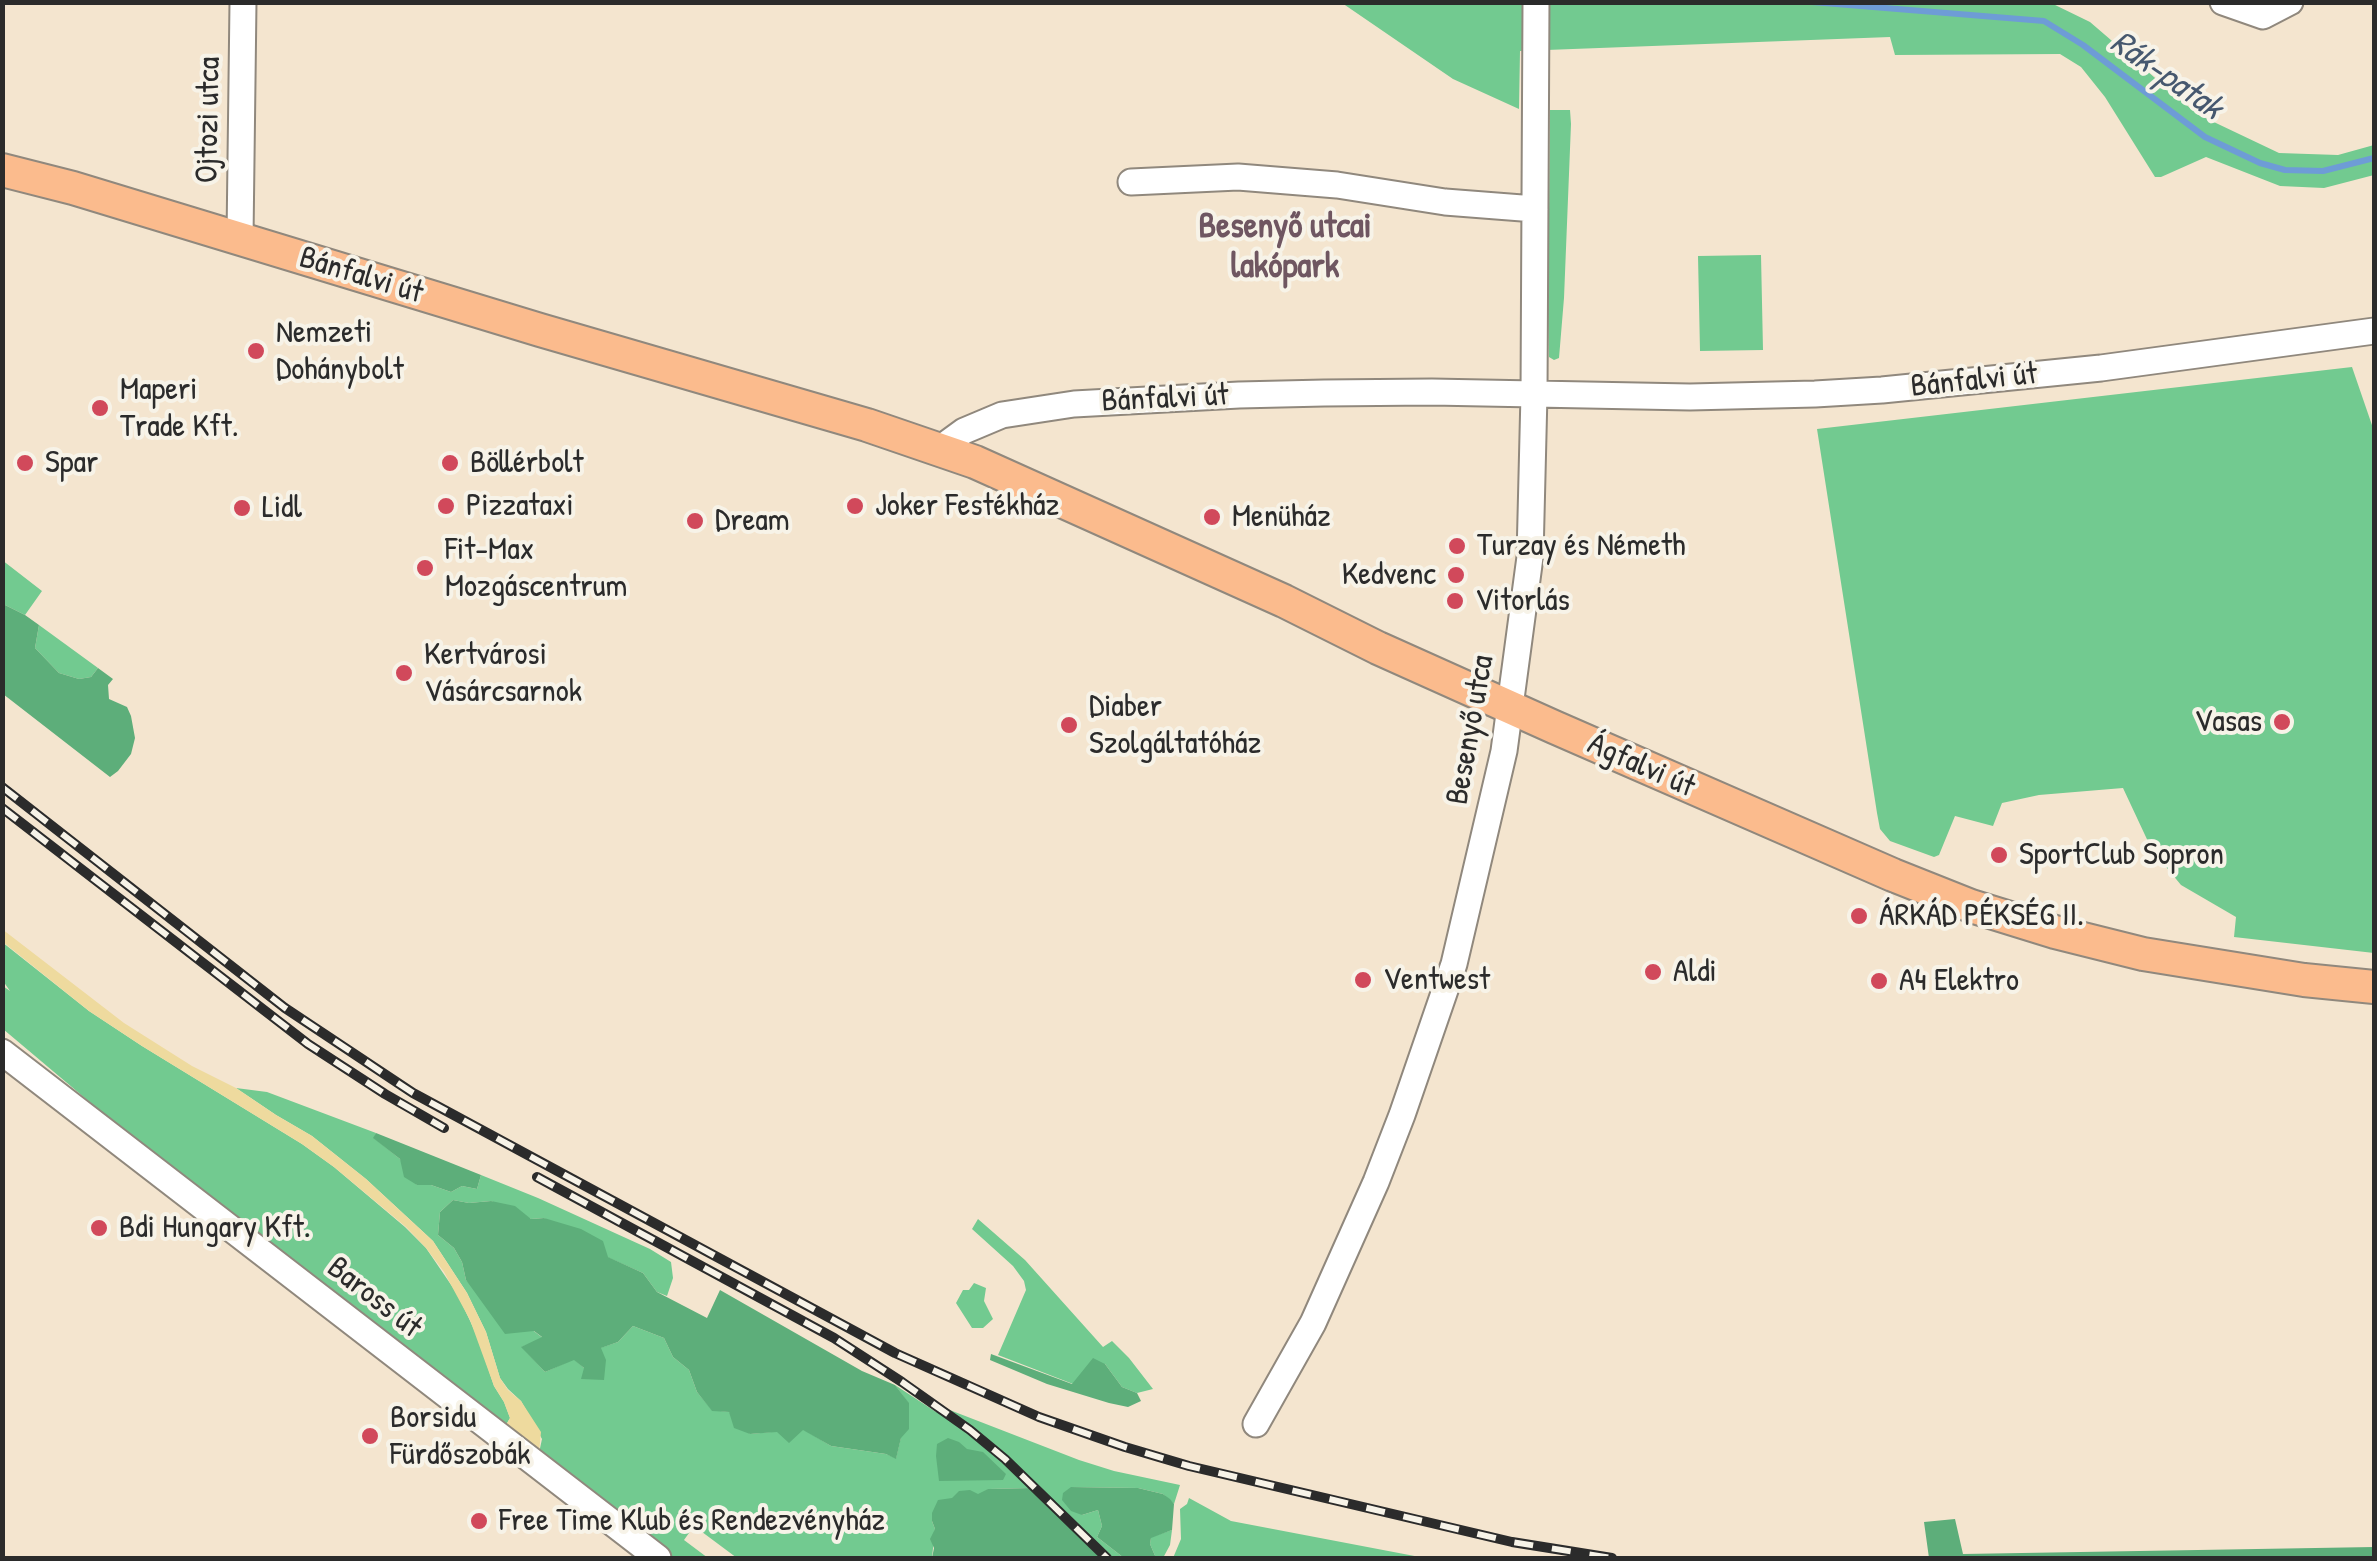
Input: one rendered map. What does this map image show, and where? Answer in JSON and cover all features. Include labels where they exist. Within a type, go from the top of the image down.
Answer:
[{"type":"main road","name":"Bánfalvi út","points":[[2,170],[866,425],[938,450]]},
{"type":"main road","name":"Ágfalvi út","points":[[938,450],[1029,484],[1511,708],[1893,875],[1984,910],[2143,954],[2374,987]]},
{"type":"street","name":"Ojtozi utca","points":[[240,238],[243,2]]},
{"type":"street","name":"Besenyő utca","points":[[1256,1424],[1313,1324],[1402,1115],[1454,964],[1488,826],[1511,708],[1530,557],[1536,2]]},
{"type":"street","points":[[2223,2],[2262,16],[2286,4]]},
{"type":"street","points":[[1131,182],[1238,177],[1536,209]]},
{"type":"street","name":"Bánfalvi út","points":[[938,450],[964,431],[1022,400],[1074,404],[1239,394],[1432,392],[1815,394],[2166,361],[2374,331]]},
{"type":"street","name":"Baross út","points":[[2,1052],[658,1558]]},
{"type":"green space","points":[[1342,3],[2051,3],[2090,22],[2197,114],[2279,153],[2338,155],[2374,145],[2374,175],[2324,188],[2280,186],[2206,157],[2155,177],[2105,97],[2081,67],[2060,54],[1895,55],[1890,37],[1520,51],[1519,109],[1453,79]]},
{"type":"green space","points":[[1550,110],[1570,110],[1571,124],[1564,298],[1559,358],[1554,360],[1549,357],[1548,314]]},
{"type":"green space","points":[[1761,255],[1763,350],[1700,351],[1698,256]]},
{"type":"green space","points":[[2352,367],[2374,431],[2374,953],[2234,937],[2236,917],[2181,885],[2152,850],[2123,788],[2039,795],[2002,803],[1993,826],[1955,816],[1939,855],[1934,857],[1890,841],[1880,829],[1877,813],[1817,429]]},
{"type":"green space","points":[[2,560],[42,591],[25,615],[3,604]]},
{"type":"green space","points":[[3,604],[39,625],[35,648],[59,673],[79,679],[91,677],[98,668],[113,679],[108,685],[109,699],[127,707],[135,738],[131,754],[110,777],[3,694]]},
{"type":"green space","points":[[39,625],[98,668],[91,677],[79,679],[59,673],[35,648]]},
{"type":"green space","points":[[2,942],[89,1011],[302,1144],[405,1227],[426,1248],[458,1295],[510,1418],[506,1425],[494,1420],[92,1104],[3,1029],[3,986],[10,991],[3,981]]},
{"type":"green space","points":[[236,1088],[267,1092],[376,1133],[374,1138],[400,1159],[417,1185],[451,1192],[462,1186],[477,1189],[481,1175],[650,1249],[671,1262],[673,1278],[667,1296],[657,1292],[643,1273],[607,1257],[544,1218],[531,1219],[491,1201],[453,1200],[440,1212],[438,1235],[454,1248],[466,1280],[543,1338],[522,1347],[545,1372],[574,1359],[584,1368],[600,1348],[618,1342],[633,1326],[664,1338],[673,1357],[689,1370],[697,1392],[712,1410],[729,1412],[750,1434],[803,1429],[831,1446],[896,1458],[909,1404],[895,1385],[936,1412],[942,1407],[1079,1460],[1180,1485],[1174,1504],[1163,1494],[1138,1488],[1071,1487],[1082,1515],[1098,1510],[1102,1526],[1097,1537],[1124,1558],[1102,1558],[1031,1488],[989,1489],[932,1521],[932,1558],[737,1558],[694,1526],[684,1540],[708,1558],[672,1558],[539,1453],[542,1439],[521,1401],[500,1378],[486,1332],[467,1293],[433,1241],[312,1136]]},
{"type":"green space","points":[[376,1133],[481,1175],[477,1189],[462,1186],[451,1192],[417,1185],[404,1177],[400,1159],[373,1138]]},
{"type":"green space","points":[[453,1200],[515,1206],[531,1219],[544,1218],[581,1229],[603,1241],[608,1257],[643,1273],[657,1292],[707,1318],[720,1290],[862,1371],[895,1385],[909,1403],[909,1429],[901,1438],[896,1459],[831,1446],[803,1430],[789,1443],[777,1432],[750,1434],[734,1428],[729,1412],[712,1411],[697,1392],[689,1370],[673,1357],[664,1338],[633,1326],[618,1342],[601,1348],[606,1360],[604,1380],[581,1379],[584,1368],[574,1360],[545,1372],[521,1347],[542,1337],[534,1331],[505,1334],[466,1280],[454,1248],[438,1235],[440,1212]]},
{"type":"green space","points":[[978,1219],[1025,1260],[1103,1347],[1112,1341],[1153,1389],[1137,1393],[1122,1387],[1105,1364],[1073,1384],[998,1355],[1026,1290],[1013,1266],[972,1229]]},
{"type":"green space","points":[[974,1283],[986,1288],[984,1301],[993,1319],[983,1328],[972,1328],[956,1303],[963,1290],[969,1290]]},
{"type":"green space","points":[[991,1354],[1072,1384],[1093,1358],[1105,1364],[1122,1387],[1137,1393],[1141,1401],[1128,1407],[1047,1384],[990,1360]]},
{"type":"green space","points":[[948,1438],[967,1449],[983,1452],[1006,1474],[1003,1480],[939,1481],[937,1444]]},
{"type":"green space","points":[[1071,1487],[1138,1488],[1170,1499],[1174,1504],[1172,1530],[1151,1538],[1156,1558],[1124,1558],[1097,1537],[1102,1526],[1098,1510],[1082,1515],[1071,1511],[1062,1500],[1063,1493]]},
{"type":"green space","points":[[1031,1488],[1102,1558],[932,1558],[932,1513],[938,1500],[952,1498],[959,1491],[978,1494],[988,1489]]},
{"type":"green space","points":[[1189,1498],[1231,1521],[1425,1558],[1173,1558],[1181,1539],[1180,1509]]},
{"type":"green space","points":[[1955,1519],[1963,1554],[2374,1547],[2374,1556],[1929,1558],[1924,1522]]},
{"type":"green space","points":[[1172,1530],[1163,1558],[1156,1558],[1151,1537]]},
{"type":"sand","points":[[2,929],[124,1023],[312,1136],[433,1241],[467,1293],[486,1332],[500,1378],[541,1432],[539,1453],[494,1420],[506,1425],[510,1418],[470,1320],[444,1272],[406,1227],[302,1144],[89,1011],[3,942]]},
{"type":"waterway","name":"Rák-patak","points":[[1812,2],[2044,21],[2083,45],[2205,137],[2260,163],[2285,170],[2323,171],[2374,158]]},
{"type":"railway","points":[[2,787],[285,1008],[413,1093],[895,1353],[1039,1417],[1189,1466],[1512,1542],[1612,1558]]},
{"type":"railway","points":[[2,808],[308,1044],[444,1128]]},
{"type":"railway","points":[[537,1177],[834,1338],[902,1382],[1005,1459],[1107,1558]]},
{"type":"place","name":"Nemzeti Dohánybolt","points":[[256,351]]},
{"type":"place","name":"Maperi Trade Kft.","points":[[100,408]]},
{"type":"place","name":"Spar","points":[[25,463]]},
{"type":"place","name":"Böllérbolt","points":[[450,463]]},
{"type":"place","name":"Pizzataxi","points":[[446,506]]},
{"type":"place","name":"Joker Festékház","points":[[855,506]]},
{"type":"place","name":"Lidl","points":[[242,508]]},
{"type":"place","name":"Menüház","points":[[1212,517]]},
{"type":"place","name":"Dream","points":[[695,521]]},
{"type":"place","name":"Turzay és Németh","points":[[1457,546]]},
{"type":"place","name":"Fit-Max Mozgáscentrum","points":[[425,568]]},
{"type":"place","name":"Kedvenc","points":[[1456,575]]},
{"type":"place","name":"Vitorlás","points":[[1455,601]]},
{"type":"place","name":"Kertvárosi Vásárcsarnok","points":[[404,673]]},
{"type":"place","name":"Vasas","points":[[2282,722]]},
{"type":"place","name":"Diaber Szolgáltatóház","points":[[1069,725]]},
{"type":"place","name":"SportClub Sopron","points":[[1999,855]]},
{"type":"place","name":"ÁRKÁD PÉKSÉG II.","points":[[1859,916]]},
{"type":"place","name":"Aldi","points":[[1653,972]]},
{"type":"place","name":"Ventwest","points":[[1363,980]]},
{"type":"place","name":"A4 Elektro","points":[[1879,981]]},
{"type":"place","name":"Bdi Hungary Kft.","points":[[99,1228]]},
{"type":"place","name":"Borsidu Fürdőszobák","points":[[370,1436]]},
{"type":"place","name":"Free Time Klub és Rendezvényház","points":[[479,1521]]},
{"type":"district","name":"Besenyő utcai lakópark","points":[[1285,248]]}]
